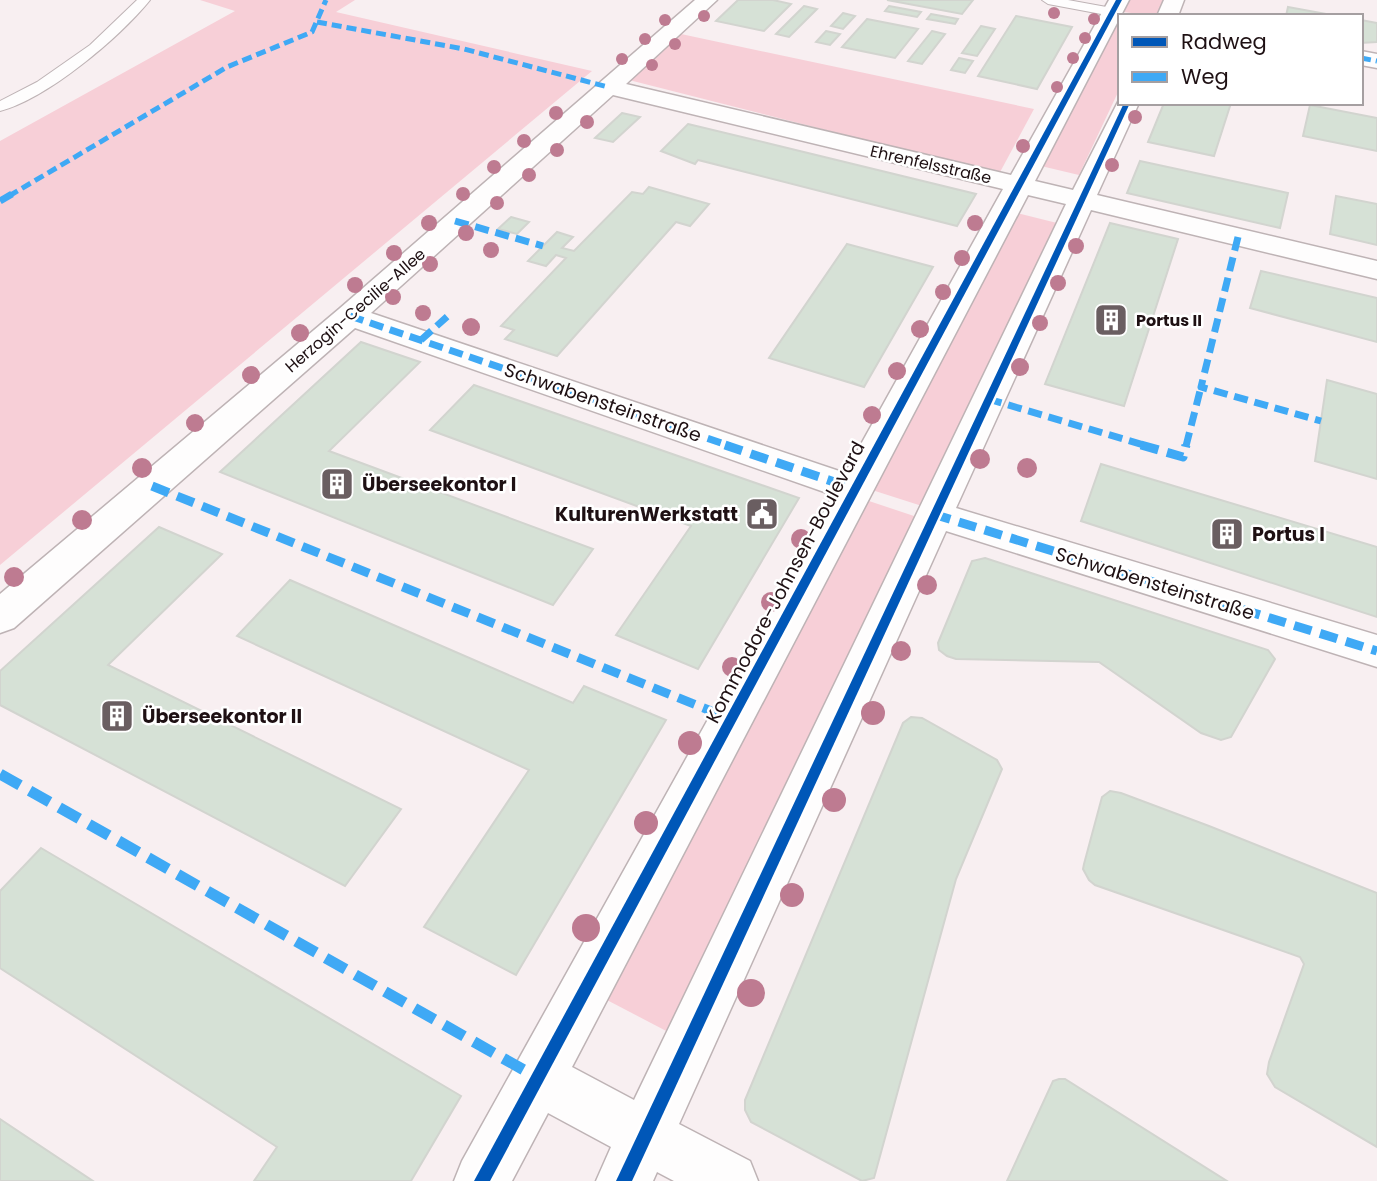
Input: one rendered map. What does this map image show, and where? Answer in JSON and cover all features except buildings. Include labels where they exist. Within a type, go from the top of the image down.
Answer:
[{"type":"street","name":"Herzogin-Cecilie-Allee","points":[[0,617],[350,316],[707,0]]},
{"type":"street","name":"Kommodore-Johnsen-Boulevard","points":[[482,1181],[1116,6]]},
{"type":"street","name":"Ehrenfelsstraße","points":[[608,87],[1377,270]]},
{"type":"street","points":[[635,1158],[933,514],[1126,105]]},
{"type":"street","name":"Schwabensteinstraße","points":[[350,316],[855,489]]},
{"type":"street","name":"Schwabensteinstraße","points":[[933,514],[1377,651]]},
{"type":"street","points":[[538,1078],[635,1158],[730,1181]]},
{"type":"lane","points":[[0,107],[42,85],[95,48],[144,0]]},
{"type":"lane","points":[[1048,0],[1116,6]]},
{"type":"shaded area","points":[[200,0],[355,0],[336,12],[592,71],[0,565],[0,141],[235,11]]},
{"type":"shaded area","points":[[1129,0],[1163,0],[1157,14],[1123,12]]},
{"type":"shaded area","points":[[1118,21],[1118,92],[1079,175],[1041,166]]},
{"type":"shaded area","points":[[681,34],[1034,109],[999,174],[629,80]]},
{"type":"shaded area","points":[[1017,213],[1057,223],[922,506],[872,490]]},
{"type":"shaded area","points":[[866,500],[917,517],[672,1034],[605,999]]},
{"type":"marked path","points":[[0,201],[227,67],[312,32],[326,0]]},
{"type":"marked path","points":[[317,22],[464,49],[608,87]]},
{"type":"marked path","points":[[1363,58],[1377,61]]},
{"type":"marked path","points":[[455,221],[543,246]]},
{"type":"marked path","points":[[1238,237],[1201,387],[1321,421]]},
{"type":"marked path","points":[[421,340],[449,315]]},
{"type":"marked path","points":[[350,316],[855,489]]},
{"type":"marked path","points":[[988,399],[1183,457],[1201,387]]},
{"type":"marked path","points":[[152,486],[731,719]]},
{"type":"marked path","points":[[933,514],[1377,651]]},
{"type":"marked path","points":[[0,774],[538,1078]]},
{"type":"cycle path","points":[[482,1181],[1119,0]]},
{"type":"cycle path","points":[[624,1181],[1126,105]]},
{"type":"place","name":"Portus II","points":[[1111,320]]},
{"type":"place","name":"Überseekontor I","points":[[337,484]]},
{"type":"place","name":"KulturenWerkstatt","points":[[762,514]]},
{"type":"place","name":"Portus I","points":[[1227,534]]},
{"type":"place","name":"Überseekontor II","points":[[117,716]]}]
